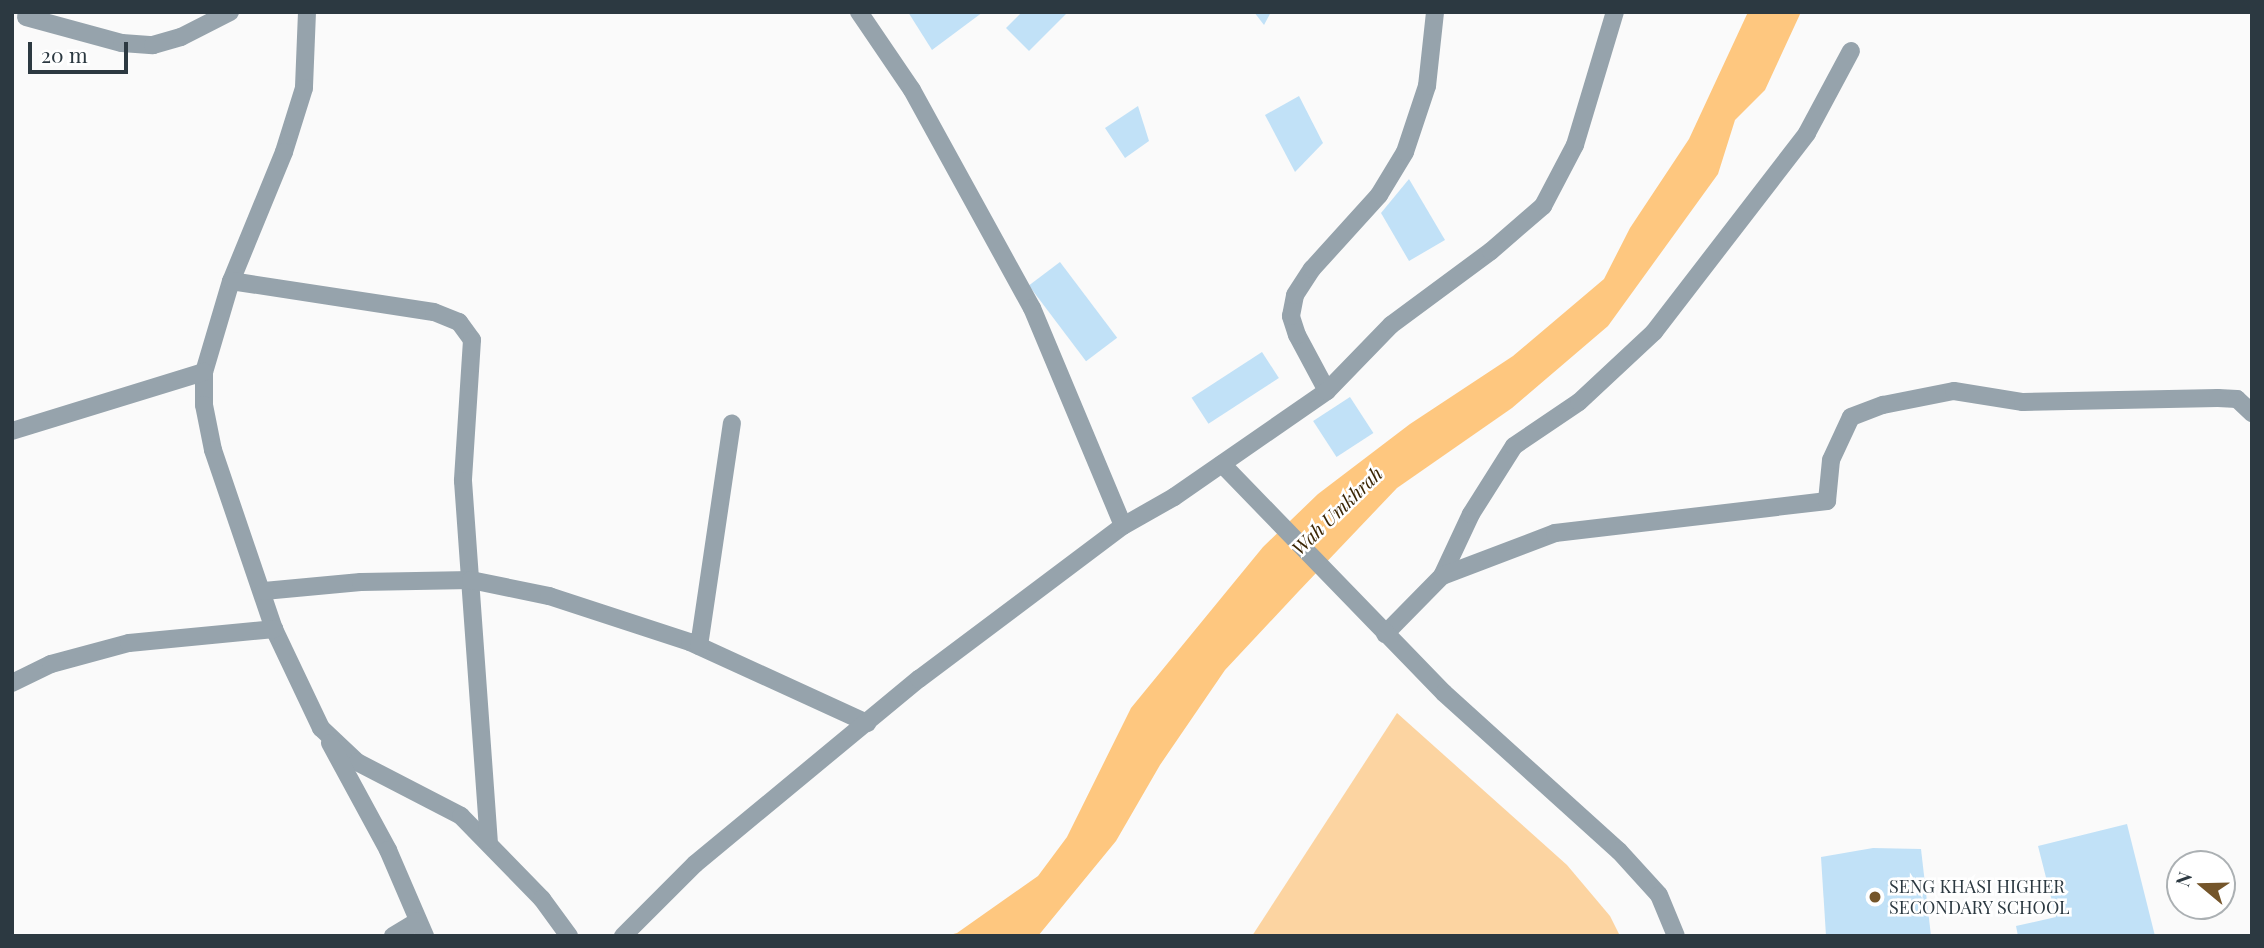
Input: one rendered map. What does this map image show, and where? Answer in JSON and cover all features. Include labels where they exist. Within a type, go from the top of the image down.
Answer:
[{"type":"street","points":[[26,16],[122,43],[153,45],[181,37],[230,12]]},
{"type":"street","points":[[307,12],[304,88],[284,152],[231,281],[205,372],[204,405],[213,450],[264,591],[274,629],[321,728],[388,850],[421,928],[393,936]]},
{"type":"street","points":[[859,12],[912,90],[1032,308],[1123,526]]},
{"type":"street","points":[[1327,391],[1297,335],[1291,316],[1295,295],[1378,195],[1405,152],[1427,86],[1436,12]]},
{"type":"street","points":[[624,936],[695,864],[867,723],[1123,526],[1222,464],[1327,391],[1391,325],[1491,251],[1543,206],[1576,145],[1615,12]]},
{"type":"street","points":[[1385,634],[1442,576],[1471,514],[1514,446],[1578,402],[1654,332],[1807,132],[1851,51]]},
{"type":"street","points":[[231,281],[434,312],[458,322],[472,340],[463,481],[489,841]]},
{"type":"street","points":[[12,431],[205,372]]},
{"type":"street","points":[[1442,576],[1555,533],[1827,501],[1831,460],[1852,417],[1895,403],[1954,391],[2023,402],[2237,399],[2252,413]]},
{"type":"street","points":[[699,646],[732,424]]},
{"type":"street","points":[[1222,464],[1385,634],[1619,851],[1659,895],[1676,936]]},
{"type":"street","points":[[264,591],[361,582],[471,580],[596,609],[699,646],[867,723]]},
{"type":"street","points":[[12,683],[51,664],[129,643],[274,629]]},
{"type":"street","points":[[321,728],[357,762],[461,816],[489,841],[569,936]]},
{"type":"shaded area","points":[[1397,713],[1567,865],[1610,916],[1620,936],[1252,936]]},
{"type":"water","name":"Wah Umkhrah","points":[[1748,12],[1801,12],[1765,90],[1735,120],[1718,174],[1608,326],[1512,408],[1397,488],[1225,670],[1160,765],[1116,841],[1038,936],[946,936],[957,933],[1038,876],[1067,837],[1131,708],[1263,547],[1318,494],[1410,424],[1513,356],[1604,279],[1630,228],[1689,139]]},
{"type":"building","points":[[908,12],[983,12],[932,50]]},
{"type":"building","points":[[1022,12],[1068,12],[1029,51],[1006,28]]},
{"type":"building","points":[[1254,12],[1271,12],[1264,25]]},
{"type":"building","points":[[1299,96],[1323,143],[1295,172],[1265,115]]},
{"type":"building","points":[[1138,106],[1149,141],[1125,158],[1105,128]]},
{"type":"building","points":[[1409,179],[1445,240],[1409,261],[1381,213]]},
{"type":"building","points":[[1060,262],[1117,338],[1086,361],[1029,285]]},
{"type":"building","points":[[1262,352],[1279,378],[1208,424],[1192,398]]},
{"type":"building","points":[[1350,397],[1373,433],[1337,457],[1313,421]]},
{"type":"building","points":[[2127,824],[2155,936],[2018,936],[2016,926],[2056,917],[2038,846]]},
{"type":"building","name":"SENG KHASI HIGHER SECONDARY SCHOOL","points":[[1873,848],[1921,849],[1931,936],[1826,936],[1821,857]]},
{"type":"place","name":"SENG KHASI HIGHER SECONDARY SCHOOL","points":[[1875,897]]}]
